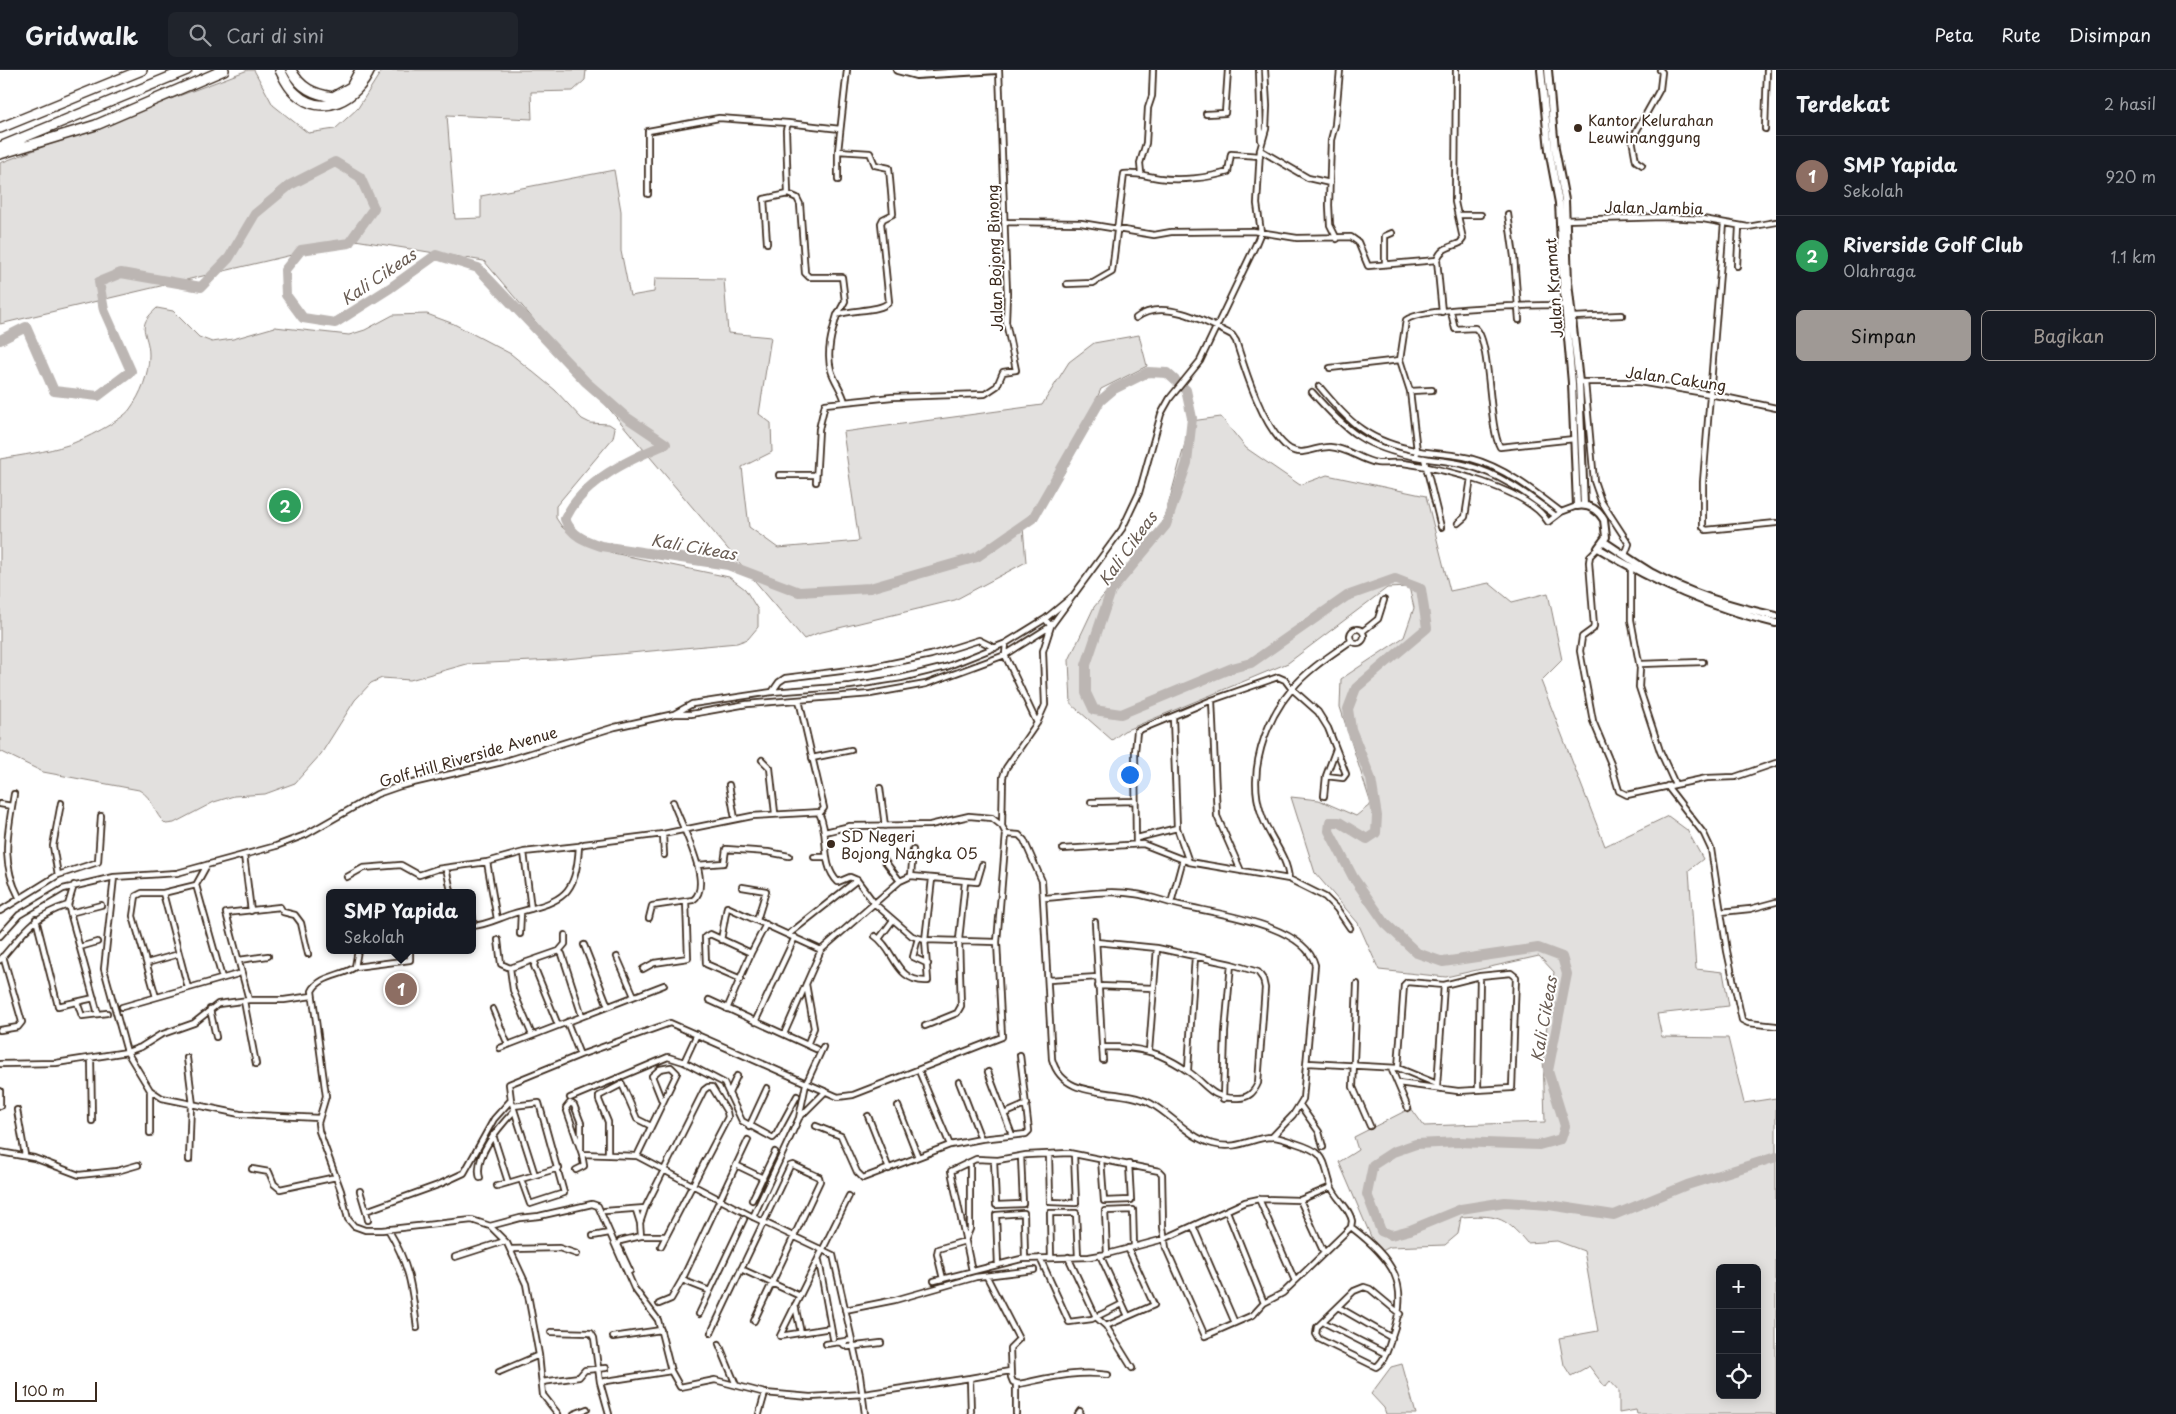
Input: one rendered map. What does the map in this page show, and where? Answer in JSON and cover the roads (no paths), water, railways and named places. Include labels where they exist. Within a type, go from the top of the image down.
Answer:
[{"type":"highway","points":[[0,128],[142,70]]},
{"type":"highway","points":[[0,147],[186,70]]},
{"type":"highway","points":[[0,154],[96,125],[224,70]]},
{"type":"highway","points":[[291,70],[300,84],[307,90],[333,97],[351,87],[360,70]]},
{"type":"highway","points":[[280,71],[294,92],[302,99],[315,104],[330,105],[342,102],[352,95],[362,85],[370,70]]},
{"type":"main road","points":[[897,70],[916,75],[998,70]]},
{"type":"main road","name":"Jalan Kramat","points":[[1541,70],[1549,150],[1563,220],[1579,382],[1580,505]]},
{"type":"main road","name":"Jalan Kramat","points":[[1548,70],[1551,118],[1565,200],[1563,220],[1565,305],[1579,382],[1574,438],[1580,505]]},
{"type":"main road","points":[[1580,505],[1597,511],[1604,520],[1607,531],[1598,548],[1631,568],[1711,606],[1776,623]]},
{"type":"main road","points":[[1603,541],[1653,573],[1712,599],[1776,616]]},
{"type":"street","points":[[838,180],[838,151],[847,70]]},
{"type":"street","name":"Jalan Bojong Binong","points":[[816,482],[822,409],[827,403],[892,397],[985,394],[997,386],[1003,372],[1016,371],[1006,315],[1007,293],[998,70]]},
{"type":"street","points":[[1141,173],[1140,163],[1146,143],[1153,70]]},
{"type":"street","points":[[1206,114],[1225,113],[1228,70]]},
{"type":"street","points":[[1002,826],[1003,777],[1006,768],[1037,723],[1044,705],[1043,651],[1051,626],[1102,559],[1131,512],[1139,493],[1158,423],[1170,398],[1200,361],[1261,232],[1257,204],[1261,144],[1258,70]]},
{"type":"street","points":[[1261,144],[1266,129],[1265,70]]},
{"type":"street","points":[[1337,239],[1330,225],[1330,183],[1331,140],[1335,125],[1340,70]]},
{"type":"street","points":[[1442,312],[1437,260],[1441,250],[1462,242],[1454,187],[1456,70]]},
{"type":"street","points":[[1642,165],[1636,161],[1632,139],[1660,89],[1662,72],[1660,70]]},
{"type":"street","points":[[1765,129],[1766,70]]},
{"type":"street","points":[[648,194],[648,131],[720,118],[840,129]]},
{"type":"street","points":[[788,123],[786,130],[788,194]]},
{"type":"street","points":[[837,316],[847,311],[884,306],[889,302],[881,223],[883,219],[893,214],[890,169],[875,165],[870,153],[838,151]]},
{"type":"street","points":[[1067,284],[1093,283],[1110,275],[1123,175],[1141,173],[1160,178],[1213,175],[1228,172],[1231,154],[1260,153],[1308,178],[1330,183]]},
{"type":"street","points":[[767,243],[764,199],[788,194],[797,198],[800,204],[806,275],[842,277],[844,301],[832,330],[830,360],[831,369],[841,388],[845,402]]},
{"type":"street","points":[[1458,214],[1481,214]]},
{"type":"street","points":[[1508,214],[1519,320]]},
{"type":"street","name":"Jalan Jambia","points":[[1563,220],[1663,217],[1703,219],[1739,227],[1776,222]]},
{"type":"street","points":[[1004,222],[1081,223],[1154,235],[1171,232],[1261,232],[1297,238],[1354,238],[1368,266],[1437,260]]},
{"type":"street","points":[[1724,223],[1703,482],[1703,527],[1706,530],[1776,523]]},
{"type":"street","points":[[1737,266],[1739,227]]},
{"type":"street","points":[[1385,264],[1385,236],[1392,233]]},
{"type":"street","points":[[1416,457],[1417,451],[1410,391],[1400,360],[1406,320],[1414,315],[1442,312],[1518,305],[1565,305]]},
{"type":"street","points":[[1136,318],[1145,312],[1171,310],[1189,315],[1234,337],[1252,388],[1275,432],[1291,449],[1304,452],[1329,446],[1342,448],[1375,463],[1396,462],[1471,478],[1524,501],[1542,512],[1548,522],[1561,512],[1580,505]]},
{"type":"street","points":[[1452,312],[1455,329],[1475,328],[1479,331],[1486,361],[1495,429],[1500,447],[1574,438]]},
{"type":"street","points":[[1573,317],[1622,315]]},
{"type":"street","points":[[1330,368],[1400,360]]},
{"type":"street","points":[[1579,382],[1594,481],[1602,500],[1629,544],[1626,555]]},
{"type":"street","name":"Jalan Cakung","points":[[1579,382],[1639,382],[1776,408]]},
{"type":"street","points":[[1319,386],[1357,427],[1388,443],[1417,451],[1469,458],[1492,467],[1524,483],[1561,512]]},
{"type":"street","points":[[1410,391],[1432,390]]},
{"type":"street","points":[[1312,392],[1352,433],[1386,450],[1466,465],[1505,480],[1556,516]]},
{"type":"street","points":[[1424,458],[1441,528]]},
{"type":"street","points":[[779,475],[816,475]]},
{"type":"street","points":[[1458,523],[1465,517],[1471,478]]},
{"type":"street","points":[[1598,548],[1590,556],[1589,562],[1594,626],[1580,641],[1580,651],[1593,721],[1622,794],[1627,795],[1707,778],[1735,777],[1776,763]]},
{"type":"street","points":[[1631,568],[1631,620],[1640,664],[1639,687],[1660,751],[1676,784]]},
{"type":"street","points":[[674,714],[692,704],[772,692],[850,686],[901,678],[946,667],[1006,644],[1045,619],[1074,595]]},
{"type":"street","points":[[1363,631],[1378,619],[1384,600]]},
{"type":"street","points":[[1045,619],[1051,626]]},
{"type":"street","points":[[674,714],[691,714],[747,704],[870,694],[926,684],[1005,655],[1051,626]]},
{"type":"street","points":[[1351,641],[1351,631],[1358,628],[1363,631]]},
{"type":"street","points":[[1289,879],[1285,862],[1261,814],[1256,785],[1256,774],[1267,730],[1292,689],[1319,664],[1351,641],[1361,642],[1364,636],[1363,631]]},
{"type":"street","points":[[772,692],[779,682],[794,676],[873,667],[931,655],[979,640],[996,648]]},
{"type":"street","points":[[1006,644],[1005,655],[1037,723]]},
{"type":"street","points":[[1640,664],[1703,662]]},
{"type":"street","points":[[1136,840],[1136,734],[1143,729],[1212,700],[1278,677],[1285,680],[1292,689],[1318,712],[1336,749],[1345,776],[1343,778],[1326,776]]},
{"type":"street","points":[[347,878],[366,868],[403,866],[419,875],[446,868],[487,862],[524,852],[663,834],[735,819],[775,814],[819,813],[824,808],[799,700]]},
{"type":"street","points":[[1212,700],[1217,816],[1241,871]]},
{"type":"street","name":"Golf Hill Riverside Avenue","points":[[0,936],[19,915],[42,900],[74,886],[114,877],[167,874],[244,855],[296,839],[358,803],[400,786],[493,764],[615,727],[674,714]]},
{"type":"street","points":[[1173,717],[1177,828],[1189,862]]},
{"type":"street","points":[[1324,796],[1326,776],[1336,749]]},
{"type":"street","points":[[812,758],[851,750]]},
{"type":"street","points":[[762,760],[770,768],[775,814]]},
{"type":"street","points":[[730,785],[735,819]]},
{"type":"street","points":[[1667,786],[1708,842],[1715,863],[1721,912],[1742,1020],[1748,1023],[1776,1026]]},
{"type":"street","points":[[880,788],[885,826]]},
{"type":"street","points":[[14,794],[6,851],[6,867],[11,883],[19,897]]},
{"type":"street","points":[[1091,802],[1135,801]]},
{"type":"street","points":[[649,918],[651,908],[655,905],[693,900],[698,895],[698,865],[685,829],[672,802]]},
{"type":"street","points":[[58,875],[53,846],[61,803]]},
{"type":"street","points":[[0,804],[12,806]]},
{"type":"street","points":[[819,813],[825,832],[827,857],[832,873],[842,891]]},
{"type":"street","points":[[0,911],[19,897],[58,875],[98,862],[101,816]]},
{"type":"street","points":[[535,1175],[508,1089],[512,1082],[580,1055],[670,1023],[838,1097],[848,1096],[919,1071],[1002,1037],[997,942],[1006,834],[1002,826],[995,819],[974,816],[930,825],[850,826],[825,832]]},
{"type":"street","points":[[1064,849],[1136,840],[1177,828]]},
{"type":"street","points":[[663,834],[664,855]]},
{"type":"street","points":[[972,1271],[951,1171],[976,1159],[994,1160],[1021,1156],[1074,1154],[1156,1169],[1162,1174],[1164,1239],[1203,1334],[1208,1336],[1253,1315],[1264,1303],[1283,1293],[1351,1227],[1352,1218],[1331,1188],[1327,1167],[1316,1151],[1272,1137],[1237,1146],[1216,1145],[1186,1131],[1162,1111],[1142,1099],[1090,1091],[1068,1083],[1059,1074],[1052,1059],[1042,880],[1024,840],[1019,835],[1006,834]]},
{"type":"street","points":[[476,925],[555,902],[567,892],[573,880],[582,837]]},
{"type":"street","points":[[1136,840],[1189,862],[1289,879],[1325,897],[1337,909],[1350,928]]},
{"type":"street","points":[[698,865],[724,863],[726,849],[768,852],[789,856]]},
{"type":"street","points":[[911,876],[913,850]]},
{"type":"street","points":[[524,852],[531,909]]},
{"type":"street","points":[[244,855],[250,911]]},
{"type":"street","points":[[814,857],[827,857]]},
{"type":"street","points":[[1171,903],[1182,859]]},
{"type":"street","points":[[884,860],[900,881]]},
{"type":"street","points":[[487,862],[497,919]]},
{"type":"street","points":[[207,864],[196,885],[222,978]]},
{"type":"street","points":[[784,1034],[821,950],[876,904],[900,881],[911,876],[965,882],[979,881],[982,865]]},
{"type":"street","points":[[446,868],[451,889]]},
{"type":"street","points":[[114,877],[104,969],[128,1052],[150,1090],[162,1098],[250,1116],[280,1115],[320,1118]]},
{"type":"street","points":[[838,882],[850,877],[857,880],[876,904],[905,932],[918,938],[925,940],[997,942]]},
{"type":"street","points":[[893,920],[877,937],[895,964],[908,976],[928,981],[925,940],[932,878]]},
{"type":"street","points":[[789,934],[857,880]]},
{"type":"street","points":[[925,1026],[960,1010],[959,940],[965,882]]},
{"type":"street","points":[[156,997],[133,916],[136,896],[142,893],[163,893],[196,885]]},
{"type":"street","points":[[74,886],[68,905],[98,1014]]},
{"type":"street","points":[[742,887],[766,891],[757,920]]},
{"type":"street","points":[[163,893],[188,988]]},
{"type":"street","points":[[1043,898],[1119,893],[1136,894],[1257,922],[1281,931],[1299,943],[1313,958],[1315,964],[1308,1063],[1303,1099],[1272,1137]]},
{"type":"street","points":[[643,969],[654,963],[688,958],[686,901]]},
{"type":"street","points":[[1721,912],[1750,909],[1776,902]]},
{"type":"street","points":[[0,1030],[18,1027],[22,1022],[2,958],[22,932],[36,919],[50,910],[68,905]]},
{"type":"street","points":[[70,913],[101,905]]},
{"type":"street","points":[[256,1064],[247,1000],[239,960],[226,913],[280,907],[282,912],[295,916],[300,923],[308,954]]},
{"type":"street","points":[[722,940],[725,908],[789,934],[821,950]]},
{"type":"street","points":[[520,934],[521,912]]},
{"type":"street","points":[[36,919],[57,1006],[94,998]]},
{"type":"street","points":[[1095,922],[1103,1060]]},
{"type":"street","points":[[727,1009],[751,953],[766,924]]},
{"type":"street","points":[[740,979],[706,964],[706,935],[710,934],[751,953]]},
{"type":"street","points":[[498,940],[501,964],[510,968],[559,951],[566,944],[565,935]]},
{"type":"street","points":[[755,1022],[795,937]]},
{"type":"street","points":[[918,938],[913,956],[928,964]]},
{"type":"street","points":[[80,947],[96,942]]},
{"type":"street","points":[[1096,942],[1157,948],[1231,964],[1258,972],[1261,975],[1265,988],[1258,1083],[1255,1092],[1244,1098],[1223,1098],[1216,1095],[1188,1070],[1149,1051],[1132,1048],[1102,1047]]},
{"type":"street","points":[[584,946],[608,1006]]},
{"type":"street","points":[[1149,1051],[1157,948]]},
{"type":"street","points":[[559,951],[582,1016]]},
{"type":"street","points":[[147,963],[179,954]]},
{"type":"street","points":[[355,967],[357,954]]},
{"type":"street","points":[[410,954],[410,960],[355,967],[317,984],[312,990],[326,1096],[320,1118],[320,1135],[350,1223],[359,1229],[388,1229],[466,1220],[478,1221],[490,1226],[505,1241],[511,1249],[526,1284],[545,1398],[558,1414]]},
{"type":"street","points":[[239,960],[268,956]]},
{"type":"street","points":[[1188,1070],[1195,956]]},
{"type":"street","points":[[617,957],[634,996]]},
{"type":"street","points":[[536,959],[535,969],[558,1026]]},
{"type":"street","points":[[1223,1098],[1225,1032],[1231,964]]},
{"type":"street","points":[[510,968],[513,990],[532,1035]]},
{"type":"street","points":[[1398,1068],[1404,985],[1414,981],[1444,985],[1480,976],[1511,972],[1516,977],[1512,1088],[1478,1088],[1458,1091],[1437,1086],[1398,1083]]},
{"type":"street","points":[[122,1007],[238,974]]},
{"type":"street","points":[[1478,1088],[1480,976]]},
{"type":"street","points":[[1049,980],[1098,977]]},
{"type":"street","points":[[806,984],[814,1028],[807,1045]]},
{"type":"street","points":[[1358,984],[1353,1066],[1354,1092],[1370,1126]]},
{"type":"street","points":[[500,1048],[664,985]]},
{"type":"street","points":[[1437,1086],[1444,985]]},
{"type":"street","points":[[1098,986],[1154,988]]},
{"type":"street","points":[[0,1064],[56,1063],[128,1052],[141,1047],[160,1035],[192,1024],[218,1004],[247,1000],[284,1000],[312,996]]},
{"type":"street","points":[[709,1000],[816,1049]]},
{"type":"street","points":[[77,1002],[81,1015],[107,1013]]},
{"type":"street","points":[[210,1009],[216,1037]]},
{"type":"street","points":[[493,1009],[508,1045]]},
{"type":"street","points":[[567,1022],[580,1055]]},
{"type":"street","points":[[684,1062],[698,1034]]},
{"type":"street","points":[[754,1217],[799,1118],[806,1084],[823,1047]]},
{"type":"street","points":[[816,1126],[841,1136],[860,1177],[867,1177],[950,1146],[980,1139],[1028,1133],[1027,1104],[1020,1056]]},
{"type":"street","points":[[91,1058],[92,1122]]},
{"type":"street","points":[[187,1058],[192,1105],[189,1160]]},
{"type":"street","points":[[570,1098],[665,1058],[684,1062],[720,1080],[729,1093],[742,1121],[749,1127],[770,1137],[775,1137],[797,1096]]},
{"type":"street","points":[[1308,1063],[1398,1068],[1437,1086]]},
{"type":"street","points":[[638,1156],[662,1101],[677,1074],[671,1067],[660,1069],[652,1076],[662,1101]]},
{"type":"street","points":[[1391,1068],[1408,1108]]},
{"type":"street","points":[[919,1071],[950,1146]]},
{"type":"street","points":[[988,1072],[1012,1135]]},
{"type":"street","points":[[729,1093],[737,1076]]},
{"type":"street","points":[[959,1082],[980,1139]]},
{"type":"street","points":[[608,1154],[608,1122],[599,1100],[601,1094],[622,1084],[637,1119],[651,1126]]},
{"type":"street","points":[[640,1223],[645,1208],[704,1090],[712,1087],[728,1117],[660,1246]]},
{"type":"street","points":[[749,1127],[767,1088]]},
{"type":"street","points":[[150,1090],[150,1133]]},
{"type":"street","points":[[0,1091],[0,1106]]},
{"type":"street","points":[[799,1118],[825,1092]]},
{"type":"street","points":[[366,1212],[438,1185],[464,1173],[494,1119],[511,1100]]},
{"type":"street","points":[[480,1178],[479,1164],[493,1135],[514,1108],[539,1103],[564,1193],[533,1204],[528,1201],[521,1179]]},
{"type":"street","points":[[576,1170],[584,1166],[581,1151],[566,1108],[570,1103],[574,1105],[581,1123],[581,1151]]},
{"type":"street","points":[[1004,1114],[1027,1104]]},
{"type":"street","points":[[1300,1105],[1319,1132],[1323,1147]]},
{"type":"street","points":[[898,1106],[918,1158]]},
{"type":"street","points":[[17,1110],[25,1155]]},
{"type":"street","points":[[868,1116],[889,1169]]},
{"type":"street","points":[[493,1135],[508,1182]]},
{"type":"street","points":[[659,1304],[671,1299],[682,1280],[748,1140]]},
{"type":"street","points":[[581,1151],[638,1156],[754,1217],[824,1250],[834,1258],[864,1394],[865,1414]]},
{"type":"street","points":[[0,1152],[25,1155],[79,1175],[117,1171],[138,1165]]},
{"type":"street","points":[[752,1200],[775,1152]]},
{"type":"street","points":[[1049,1154],[1050,1202],[1076,1203],[1074,1154]]},
{"type":"street","points":[[994,1160],[996,1205],[1023,1204],[1021,1156]]},
{"type":"street","points":[[1101,1160],[1104,1201],[1131,1200],[1128,1164]]},
{"type":"street","points":[[965,1241],[970,1229],[970,1162]]},
{"type":"street","points":[[736,1165],[763,1178]]},
{"type":"street","points":[[711,1333],[791,1165],[819,1177],[820,1180],[754,1321]]},
{"type":"street","points":[[497,1186],[558,1168]]},
{"type":"street","points":[[252,1169],[269,1172],[274,1184],[280,1189],[336,1178]]},
{"type":"street","points":[[934,1281],[1025,1259],[1107,1254],[1164,1239],[1245,1202],[1259,1199],[1300,1200],[1331,1188]]},
{"type":"street","points":[[360,1191],[368,1220]]},
{"type":"street","points":[[831,1328],[780,1336],[819,1261],[849,1196]]},
{"type":"street","points":[[1259,1199],[1295,1281]]},
{"type":"street","points":[[1300,1200],[1324,1253]]},
{"type":"street","points":[[490,1226],[592,1204],[598,1206],[634,1288],[656,1316],[671,1371],[676,1385],[680,1387],[715,1380],[765,1393],[801,1398],[864,1394],[1010,1371]]},
{"type":"street","points":[[605,1211],[645,1208]]},
{"type":"street","points":[[636,1210],[641,1236]]},
{"type":"street","points":[[1107,1254],[1105,1211],[1133,1210],[1134,1247]]},
{"type":"street","points":[[1227,1211],[1264,1303]]},
{"type":"street","points":[[998,1265],[996,1215],[1024,1213],[1025,1259]]},
{"type":"street","points":[[1051,1258],[1050,1213],[1076,1213],[1078,1257]]},
{"type":"street","points":[[699,1314],[744,1219]]},
{"type":"street","points":[[1193,1226],[1235,1323]]},
{"type":"street","points":[[1351,1227],[1371,1242],[1395,1273],[1400,1293],[1400,1314],[1386,1354],[1376,1367],[1319,1339],[1315,1330],[1354,1291],[1364,1287],[1370,1289],[1400,1314]]},
{"type":"street","points":[[388,1229],[403,1253],[412,1284],[417,1328]]},
{"type":"street","points":[[593,1236],[609,1233]]},
{"type":"street","points":[[630,1271],[618,1243],[641,1236],[666,1236]]},
{"type":"street","points":[[454,1257],[505,1241]]},
{"type":"street","points":[[943,1279],[937,1254],[938,1249],[965,1241]]},
{"type":"street","points":[[511,1249],[559,1248],[577,1254]]},
{"type":"street","points":[[1106,1326],[1154,1305],[1128,1248]]},
{"type":"street","points":[[1100,1255],[1128,1316]]},
{"type":"street","points":[[1068,1257],[1096,1317],[1106,1326],[1132,1368]]},
{"type":"street","points":[[1040,1258],[1069,1322],[1096,1317],[1122,1304]]},
{"type":"street","points":[[819,1261],[832,1338]]},
{"type":"street","points":[[741,1269],[800,1296]]},
{"type":"street","points":[[845,1310],[987,1277],[1034,1270]]},
{"type":"street","points":[[987,1277],[1020,1339],[1010,1348],[1010,1371],[1012,1380],[1016,1384],[1016,1414]]},
{"type":"street","points":[[682,1280],[710,1292]]},
{"type":"street","points":[[795,1305],[802,1333]]},
{"type":"street","points":[[1338,1307],[1392,1338]]},
{"type":"street","points":[[1323,1322],[1386,1354]]},
{"type":"street","points":[[613,1337],[661,1330]]},
{"type":"street","points":[[551,1332],[591,1333],[600,1382],[609,1414]]},
{"type":"street","points":[[826,1344],[852,1340]]},
{"type":"street","points":[[838,1342],[844,1347],[881,1343]]},
{"type":"street","points":[[719,1344],[736,1385]]},
{"type":"street","points":[[499,1372],[539,1355]]},
{"type":"street","points":[[542,1382],[579,1377],[585,1370],[606,1368]]},
{"type":"street","points":[[600,1382],[671,1371]]},
{"type":"street","points":[[1016,1384],[1066,1374],[1108,1375]]},
{"type":"street","points":[[970,1378],[971,1414]]},
{"type":"street","points":[[759,1414],[765,1393]]},
{"type":"street","points":[[574,1414],[587,1409]]},
{"type":"waterway","name":"Kali Cikeas","points":[[0,340],[26,327],[54,391],[98,396],[131,371],[104,310],[99,282],[121,273],[201,287],[229,258],[255,214],[290,185],[335,162],[360,177],[374,208],[349,243],[301,250],[285,270],[286,295],[303,318],[335,323],[390,288],[436,255],[478,268],[586,382],[626,417],[666,444],[608,473],[583,493],[565,519],[571,530],[585,540],[601,546],[728,565],[799,592],[870,588],[977,557],[1033,518],[1100,401],[1114,389],[1148,372],[1167,373],[1186,390],[1192,418],[1187,463],[1166,525],[1111,591],[1086,665],[1086,693],[1094,710],[1121,714],[1232,668],[1251,663],[1347,596],[1395,579],[1421,589],[1427,628],[1356,688],[1348,709],[1351,729],[1371,779],[1377,816],[1376,833],[1367,839],[1339,822],[1330,822],[1329,831],[1353,877],[1385,923],[1417,953],[1443,962],[1538,948],[1562,957],[1567,974],[1548,1071],[1565,1126],[1561,1139],[1539,1145],[1459,1142],[1416,1144],[1393,1152],[1373,1165],[1367,1194],[1381,1231],[1391,1235],[1410,1230],[1461,1209],[1505,1202],[1549,1205],[1614,1215],[1687,1185],[1776,1157]]},
{"type":"place","name":"Kantor Kelurahan Leuwinanggung","points":[[1578,128]]},
{"type":"place","name":"Riverside Golf Club","points":[[285,506]]},
{"type":"place","name":"SD Negeri Bojong Nangka 05","points":[[831,844]]},
{"type":"place","name":"SMP Yapida","points":[[401,989]]}]
